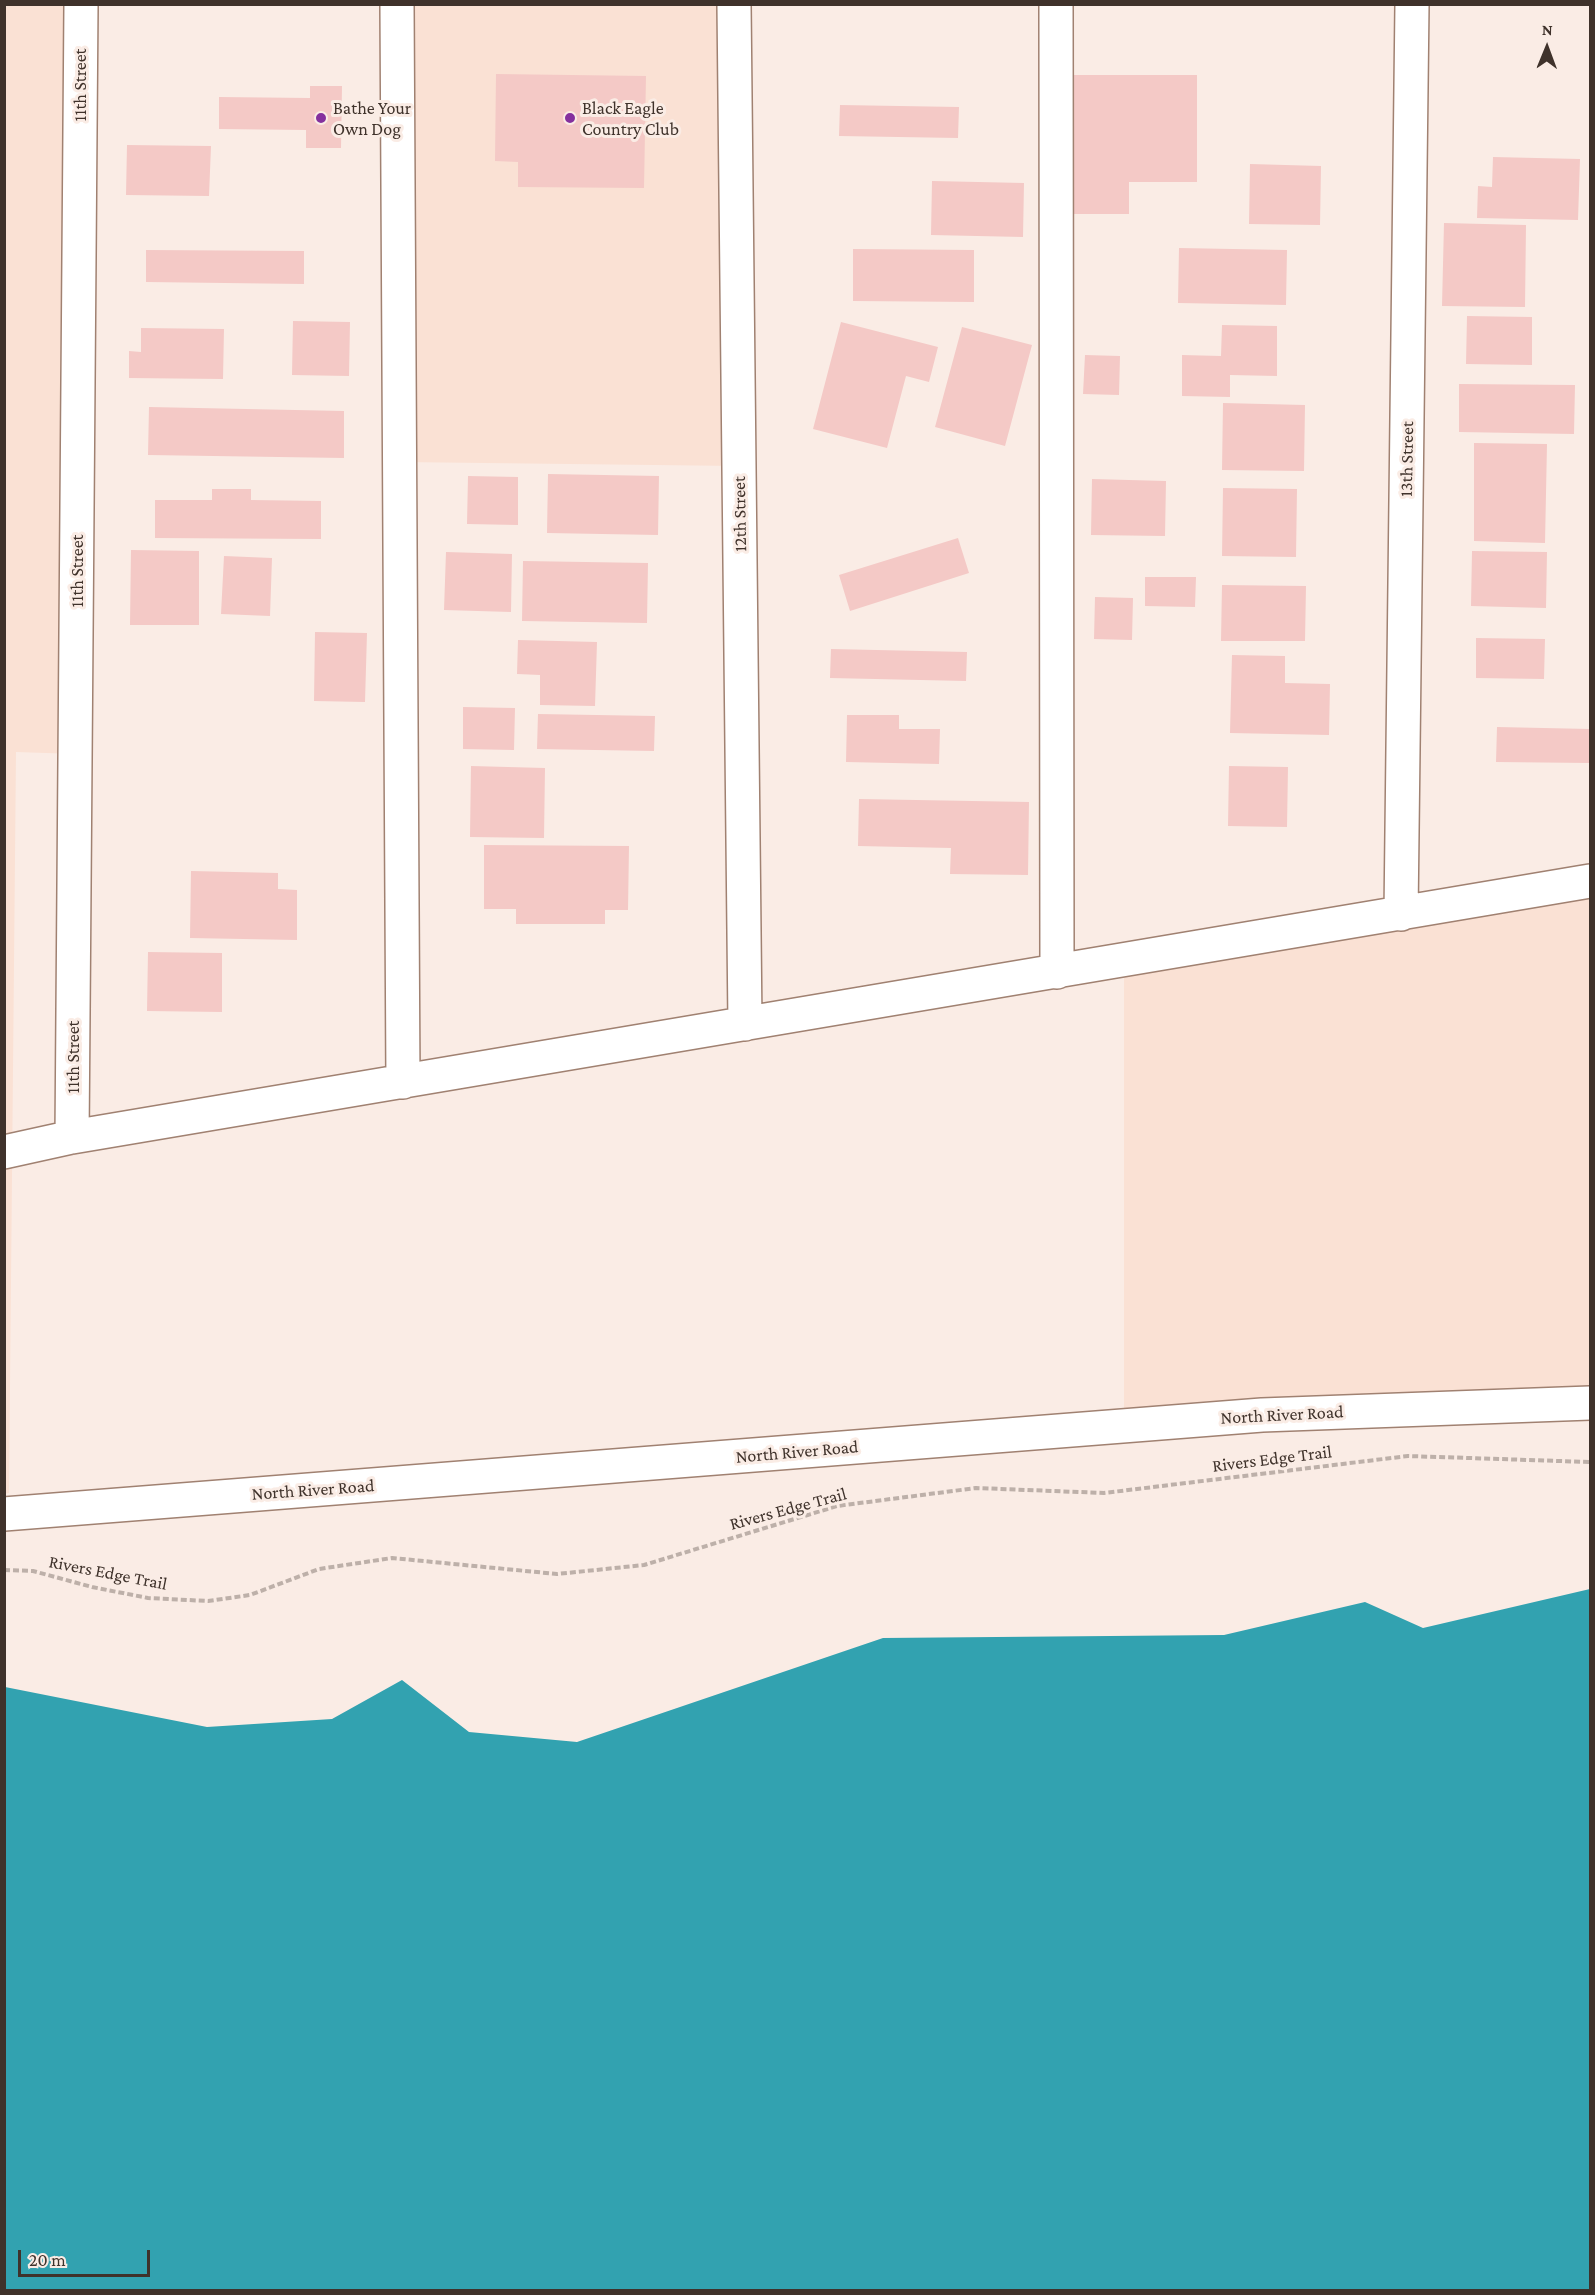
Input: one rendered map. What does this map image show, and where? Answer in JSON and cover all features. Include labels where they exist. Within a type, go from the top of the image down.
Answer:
[{"type":"street","name":"11th Street","points":[[72,1137],[81,4]]},
{"type":"street","points":[[397,4],[403,1082]]},
{"type":"street","name":"12th Street","points":[[734,4],[745,1024]]},
{"type":"street","points":[[1056,4],[1057,972]]},
{"type":"street","name":"13th Street","points":[[1401,914],[1412,4]]},
{"type":"street","points":[[4,1152],[72,1137],[1590,881]]},
{"type":"street","name":"North River Road","points":[[4,1514],[1262,1415],[1590,1403]]},
{"type":"path","name":"Rivers Edge Trail","points":[[4,1570],[33,1571],[92,1587],[148,1598],[208,1601],[250,1595],[319,1569],[392,1558],[557,1574],[644,1565],[837,1506],[976,1488],[1104,1493],[1408,1456],[1590,1462]]},
{"type":"shaded area","points":[[5,5],[81,5],[76,754],[16,752],[9,1493],[5,1494]]},
{"type":"shaded area","points":[[397,5],[734,5],[739,466],[400,462]]},
{"type":"shaded area","points":[[1590,884],[1590,1403],[1124,1426],[1124,960]]},
{"type":"water","points":[[1590,1589],[1590,2290],[5,2290],[5,1687],[207,1727],[332,1719],[402,1680],[469,1732],[577,1742],[883,1638],[1224,1635],[1365,1602],[1423,1628]]},
{"type":"building","name":"Black Eagle Country Club","points":[[496,74],[646,76],[644,188],[518,187],[518,162],[495,161]]},
{"type":"building","points":[[1071,75],[1197,75],[1197,182],[1129,182],[1129,214],[1072,214]]},
{"type":"building","points":[[310,86],[342,86],[341,148],[306,148],[306,130],[219,129],[219,97],[310,98]]},
{"type":"building","points":[[840,105],[959,107],[958,138],[839,136]]},
{"type":"building","points":[[127,145],[211,146],[209,196],[126,195]]},
{"type":"building","points":[[1493,157],[1580,159],[1578,220],[1477,218],[1478,186],[1492,187]]},
{"type":"building","points":[[1250,164],[1321,166],[1320,225],[1249,224]]},
{"type":"building","points":[[932,181],[1024,183],[1023,237],[931,235]]},
{"type":"building","points":[[1444,223],[1526,225],[1525,307],[1442,306]]},
{"type":"building","points":[[1179,248],[1287,250],[1286,305],[1178,303]]},
{"type":"building","points":[[853,249],[974,250],[974,302],[853,301]]},
{"type":"building","points":[[146,250],[304,251],[304,284],[146,282]]},
{"type":"building","points":[[1467,316],[1532,317],[1532,365],[1466,364]]},
{"type":"building","points":[[293,321],[350,322],[349,376],[292,375]]},
{"type":"building","points":[[841,322],[938,347],[929,382],[906,376],[887,448],[813,429]]},
{"type":"building","points":[[1222,325],[1277,326],[1277,376],[1230,375],[1230,397],[1182,396],[1182,355],[1221,356]]},
{"type":"building","points":[[962,327],[1032,345],[1005,446],[935,427]]},
{"type":"building","points":[[141,328],[224,329],[223,379],[129,378],[129,351],[141,352]]},
{"type":"building","points":[[1085,355],[1120,356],[1119,395],[1083,394]]},
{"type":"building","points":[[1459,384],[1575,385],[1574,434],[1459,432]]},
{"type":"building","points":[[1223,403],[1305,405],[1304,471],[1222,470]]},
{"type":"building","points":[[149,407],[344,411],[344,458],[148,455]]},
{"type":"building","points":[[1474,443],[1547,444],[1545,543],[1474,541]]},
{"type":"building","points":[[548,474],[659,476],[658,535],[547,533]]},
{"type":"building","points":[[468,476],[518,477],[518,525],[467,524]]},
{"type":"building","points":[[1092,479],[1166,481],[1165,536],[1091,535]]},
{"type":"building","points":[[1223,488],[1297,489],[1296,557],[1222,556]]},
{"type":"building","points":[[212,489],[251,489],[251,500],[321,501],[321,539],[155,538],[155,500],[212,500]]},
{"type":"building","points":[[958,538],[969,573],[850,611],[839,575]]},
{"type":"building","points":[[131,550],[199,551],[199,625],[130,625]]},
{"type":"building","points":[[1472,551],[1547,552],[1546,608],[1471,606]]},
{"type":"building","points":[[446,552],[512,554],[511,612],[444,610]]},
{"type":"building","points":[[224,556],[272,558],[270,616],[221,614]]},
{"type":"building","points":[[523,561],[648,563],[647,623],[522,621]]},
{"type":"building","points":[[1145,577],[1196,577],[1195,607],[1145,606]]},
{"type":"building","points":[[1222,585],[1306,586],[1305,641],[1221,641]]},
{"type":"building","points":[[1095,597],[1133,598],[1132,640],[1094,639]]},
{"type":"building","points":[[315,632],[367,633],[365,702],[314,701]]},
{"type":"building","points":[[1476,638],[1545,639],[1544,679],[1476,678]]},
{"type":"building","points":[[518,640],[597,642],[595,706],[540,705],[540,675],[517,674]]},
{"type":"building","points":[[831,649],[967,652],[966,681],[830,678]]},
{"type":"building","points":[[1232,655],[1285,656],[1285,683],[1330,684],[1329,735],[1230,733]]},
{"type":"building","points":[[463,707],[515,708],[514,750],[463,749]]},
{"type":"building","points":[[538,714],[655,716],[654,751],[537,749]]},
{"type":"building","points":[[847,715],[899,715],[899,729],[940,729],[939,764],[846,762]]},
{"type":"building","points":[[1497,727],[1590,729],[1590,763],[1496,762]]},
{"type":"building","points":[[471,766],[545,768],[544,838],[470,837]]},
{"type":"building","points":[[1229,766],[1288,767],[1287,827],[1228,826]]},
{"type":"building","points":[[859,799],[1029,802],[1028,875],[950,874],[951,848],[858,846]]},
{"type":"building","points":[[484,845],[629,846],[628,910],[605,910],[605,924],[516,924],[516,909],[484,909]]},
{"type":"building","points":[[191,871],[278,873],[278,889],[297,890],[297,940],[190,938]]},
{"type":"building","points":[[148,952],[222,953],[222,1012],[147,1011]]},
{"type":"place","name":"Bathe Your Own Dog","points":[[321,118]]},
{"type":"place","name":"Black Eagle Country Club","points":[[570,118]]}]
